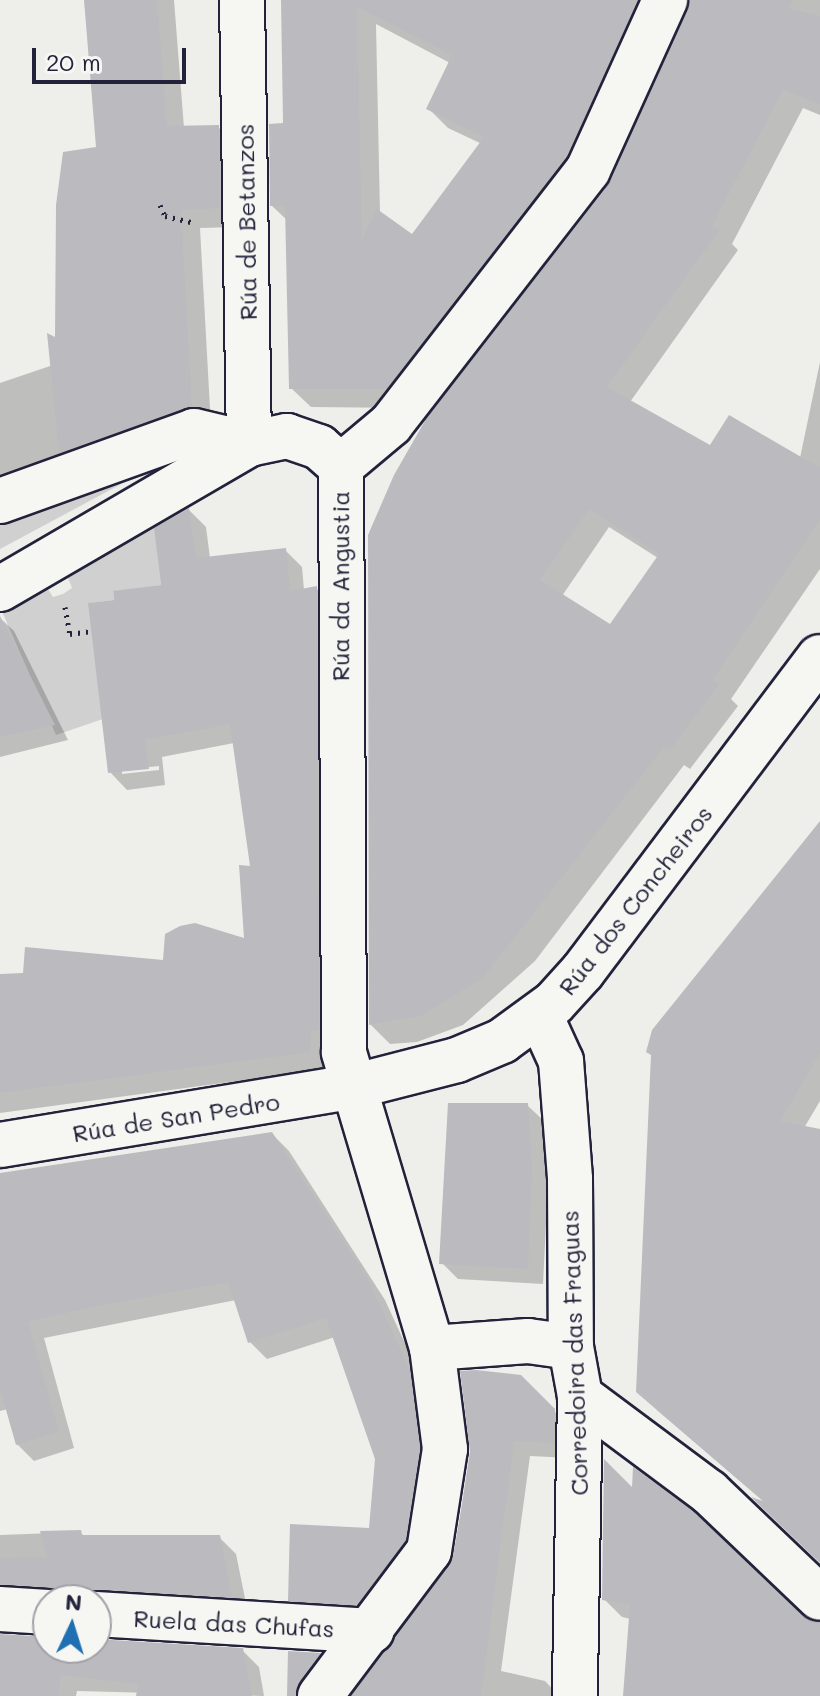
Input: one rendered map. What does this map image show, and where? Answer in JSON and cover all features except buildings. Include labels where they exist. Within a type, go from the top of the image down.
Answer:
[{"type":"street","name":"Rúa de Betanzos","points":[[242,0],[249,444]]},
{"type":"street","name":"Rúa da Angustia","points":[[320,1696],[429,1551],[445,1449],[432,1348],[352,1087],[341,996],[341,466],[391,424],[588,170],[665,0]]},
{"type":"street","points":[[0,501],[194,431],[249,444]]},
{"type":"street","points":[[0,589],[249,444],[287,436],[319,447],[341,466]]},
{"type":"street","name":"Rúa dos Concheiros","points":[[352,1087],[457,1060],[502,1041],[540,1015],[583,971],[820,657]]},
{"type":"street","name":"Corredoira das Fraguas","points":[[540,1015],[561,1061],[570,1179],[571,1347],[580,1396],[575,1696]]},
{"type":"street","name":"Rúa de San Pedro","points":[[0,1145],[352,1087]]},
{"type":"street","points":[[432,1348],[528,1341],[571,1347]]},
{"type":"street","points":[[580,1396],[709,1492],[820,1598]]},
{"type":"street","points":[[0,1609],[32,1611]]},
{"type":"street","name":"Ruela das Chufas","points":[[112,1615],[371,1631]]},
{"type":"path","points":[[160,205],[165,216],[195,223]]},
{"type":"path","points":[[63,594],[70,634],[92,631]]},
{"type":"shaded area","points":[[127,433],[194,445],[0,549],[0,475]]},
{"type":"shaded area","points":[[154,523],[161,585],[113,592],[114,600],[89,603],[179,693],[56,735],[0,607],[42,580],[53,597],[63,594],[72,588],[64,567]]}]
